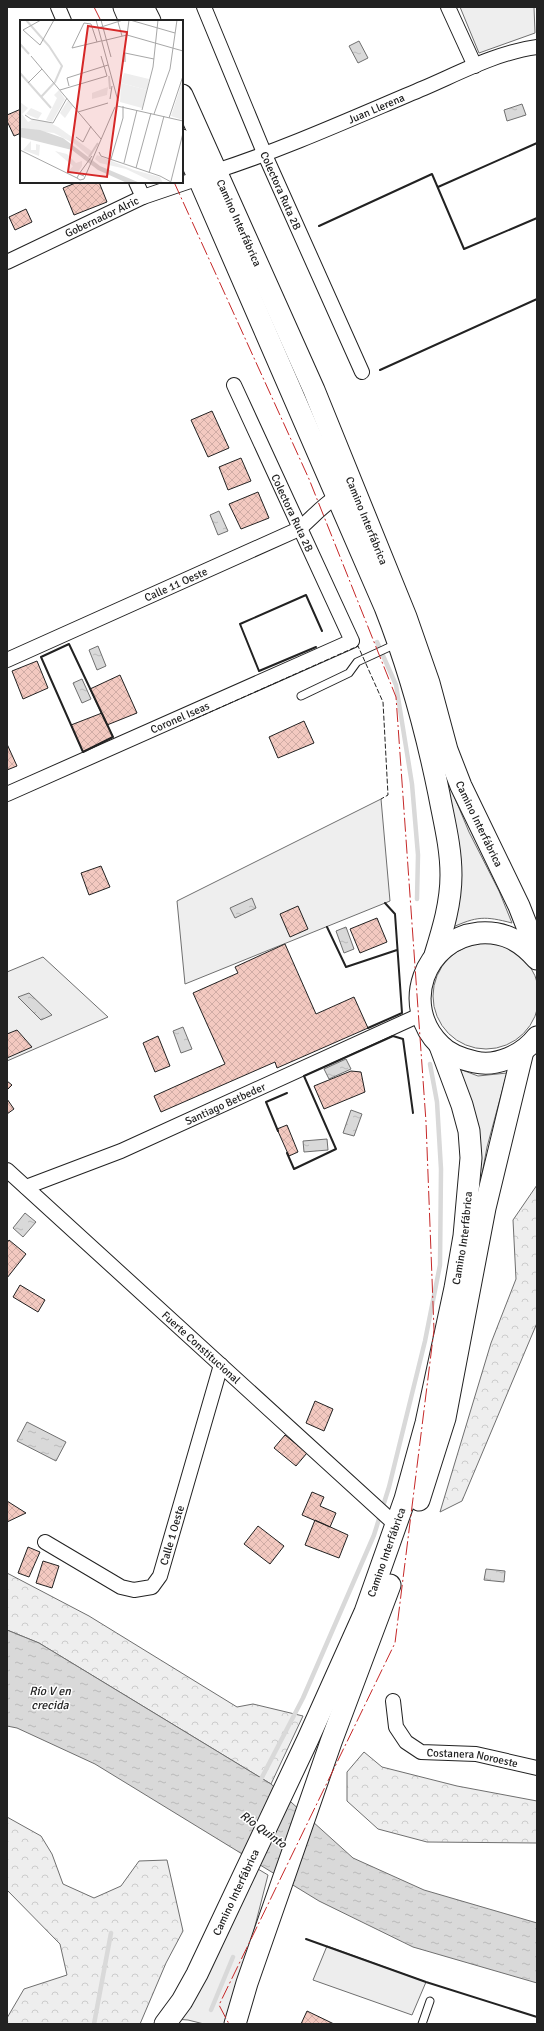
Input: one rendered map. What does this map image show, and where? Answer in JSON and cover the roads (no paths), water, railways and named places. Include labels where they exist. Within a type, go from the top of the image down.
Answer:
[{"type":"main road","points":[[124,7],[130,20]]},
{"type":"main road","points":[[143,7],[150,20]]},
{"type":"main road","name":"Camino Interfábrica","points":[[165,2024],[182,2001],[197,1974],[308,1739],[365,1612],[396,1524],[426,1423],[442,1356],[464,1236],[471,1158],[468,1131],[462,1105],[440,1046],[429,1031],[422,1014],[420,993],[424,973],[435,955],[449,906],[451,876],[450,844],[428,741],[412,682],[385,607],[336,497],[207,175],[183,98]]},
{"type":"main road","name":"Camino Interfábrica","points":[[183,141],[207,175],[314,390],[406,616],[429,683],[453,764],[519,906],[537,952]]},
{"type":"main road","name":"Camino Interfábrica","points":[[435,955],[450,942],[468,934],[488,932],[508,936],[525,946],[537,960]]},
{"type":"main road","name":"Camino Interfábrica","points":[[440,1046],[459,1058],[481,1063],[503,1061],[530,1044]]},
{"type":"main road","name":"Camino Interfábrica","points":[[235,2024],[247,1983],[331,1742],[377,1623],[445,1418],[485,1208],[530,1044]]},
{"type":"street","points":[[58,7],[64,20]]},
{"type":"street","name":"Colectora Ruta 2B","points":[[204,7],[265,155],[362,372]]},
{"type":"street","points":[[448,7],[475,66]]},
{"type":"street","name":"Juan Llerena","points":[[207,175],[265,155],[475,66],[522,49],[537,48]]},
{"type":"street","name":"Gobernador Alric","points":[[7,262],[143,197],[207,175]]},
{"type":"street","points":[[136,183],[143,197]]},
{"type":"street","name":"Colectora Ruta 2B","points":[[234,385],[299,529],[352,641]]},
{"type":"street","name":"Calle 11 Oeste","points":[[7,660],[299,529],[324,505],[336,497]]},
{"type":"street","name":"Coronel Iseas","points":[[7,794],[352,641]]},
{"type":"street","name":"Santiago Betbeder","points":[[26,1187],[121,1151],[422,1014]]},
{"type":"street","name":"Fuerte Constitucional","points":[[7,1170],[396,1524]]},
{"type":"street","name":"Calle 1 Oeste","points":[[45,1542],[121,1587],[134,1590],[152,1587],[160,1576],[221,1365]]},
{"type":"street","name":"Costanera Noroeste","points":[[392,1701],[396,1726],[406,1742],[421,1752],[476,1754],[537,1768]]},
{"type":"lane","points":[[301,696],[349,673],[357,662],[398,643]]},
{"type":"lane","points":[[422,2024],[430,2001]]},
{"type":"water","points":[[359,41],[368,58],[358,63],[349,46]]},
{"type":"water","points":[[522,104],[526,115],[507,121],[504,110]]},
{"type":"water","points":[[219,511],[228,531],[218,535],[210,515]]},
{"type":"water","points":[[98,646],[106,666],[97,670],[89,650]]},
{"type":"water","points":[[82,679],[91,699],[82,703],[73,683]]},
{"type":"water","points":[[252,898],[256,908],[235,918],[230,908]]},
{"type":"water","points":[[346,927],[354,949],[344,953],[336,931]]},
{"type":"water","points":[[29,993],[52,1015],[41,1020],[18,997]]},
{"type":"water","points":[[183,1027],[192,1049],[181,1053],[173,1031]]},
{"type":"water","points":[[346,1059],[351,1069],[329,1079],[324,1069]]},
{"type":"water","points":[[351,1110],[362,1114],[354,1136],[343,1133]]},
{"type":"water","points":[[327,1139],[328,1150],[304,1152],[303,1141]]},
{"type":"water","points":[[25,1213],[36,1222],[23,1237],[13,1228]]},
{"type":"water","points":[[27,1422],[66,1442],[56,1461],[17,1441]]},
{"type":"water","points":[[486,1569],[505,1571],[504,1582],[484,1580]]},
{"type":"water","name":"Río V en crecida","points":[[7,1630],[39,1643],[271,1784],[353,1858],[424,1890],[537,1923],[537,1983],[413,1947],[319,1901],[95,1764],[17,1728],[7,1726]]},
{"type":"waterway","points":[[377,642],[396,685],[412,784],[418,855],[417,899]]},
{"type":"waterway","points":[[259,1783],[303,1698],[374,1535],[389,1487],[425,1341],[440,1265],[441,1169],[437,1102],[430,1064]]},
{"type":"waterway","points":[[94,2024],[111,1933]]},
{"type":"waterway","points":[[211,2010],[233,1957]]},
{"type":"water label","name":"Río Quinto","points":[[263,1830]]}]
